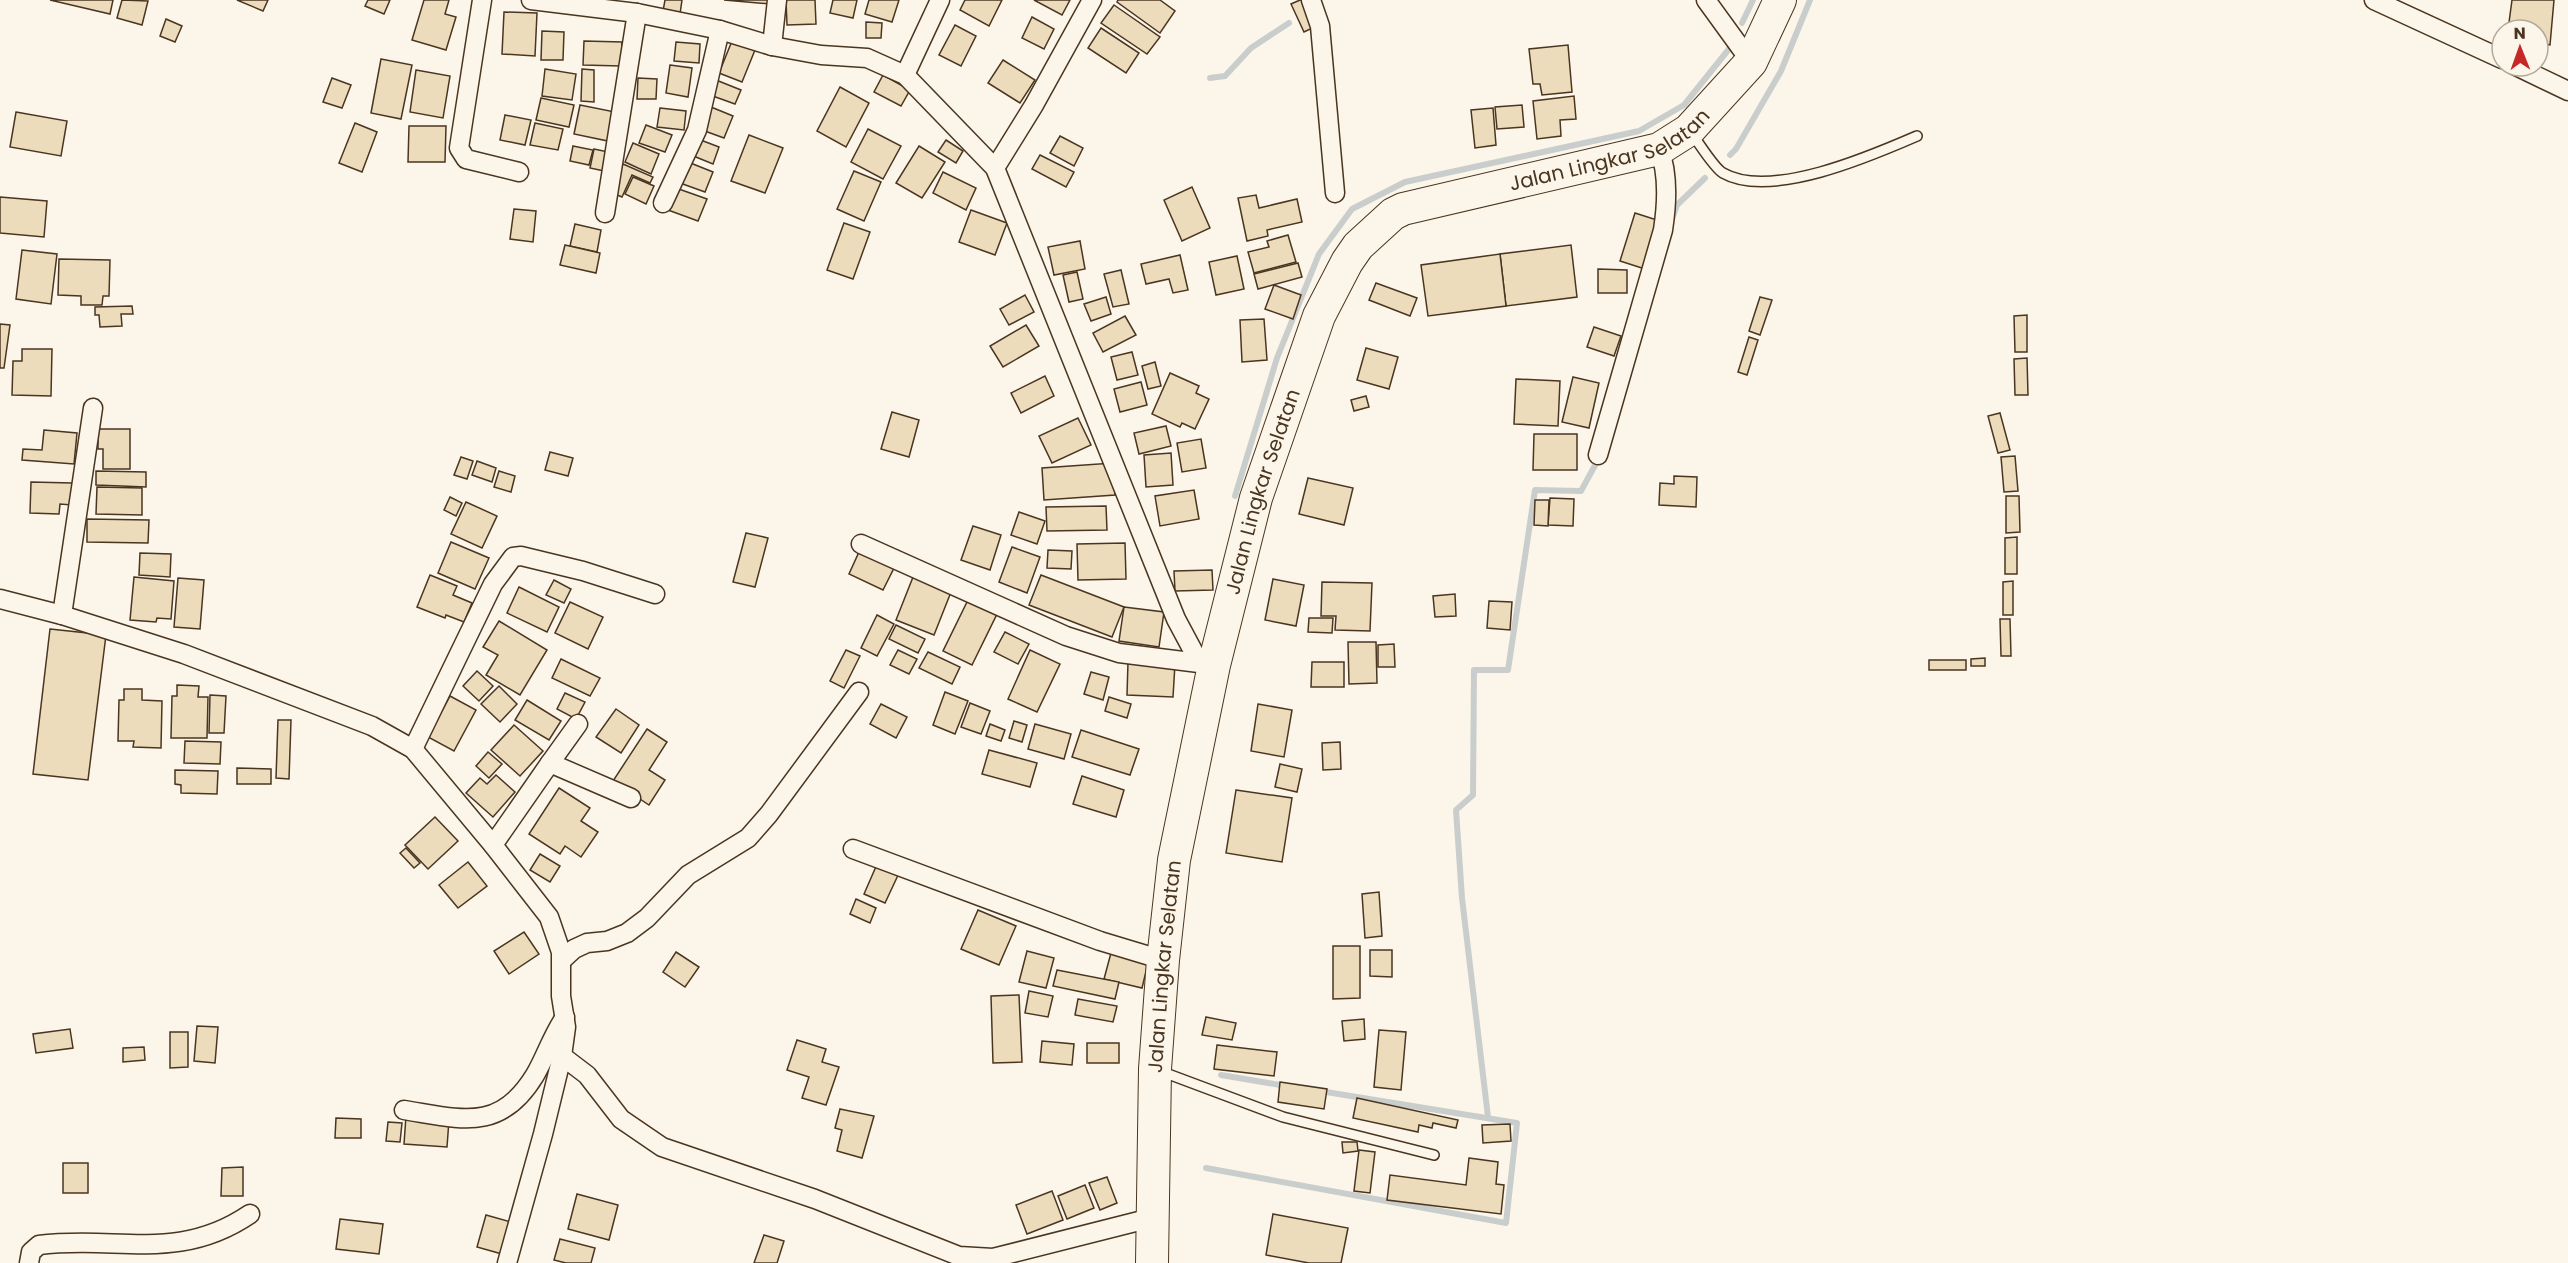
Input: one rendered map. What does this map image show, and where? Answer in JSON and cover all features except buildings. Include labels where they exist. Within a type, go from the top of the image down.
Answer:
[{"type":"highway","name":"Jalan Lingkar Selatan","points":[[1152,1263],[1155,1069],[1163,960],[1174,860],[1206,664],[1260,488],[1319,316],[1358,246],[1392,214],[1403,209],[1659,149],[1689,129],[1751,62],[1780,0]]},
{"type":"street","points":[[482,0],[459,148],[466,159],[519,172]]},
{"type":"street","points":[[531,0],[637,13],[720,30],[772,46],[821,55],[867,58],[904,75],[995,168],[1176,619],[1206,664]]},
{"type":"street","points":[[772,46],[777,0]]},
{"type":"street","points":[[904,75],[940,0]]},
{"type":"street","points":[[995,168],[1034,105],[1092,0]]},
{"type":"street","points":[[1311,0],[1320,26],[1335,193]]},
{"type":"street","points":[[1706,0],[1751,62]]},
{"type":"street","points":[[2374,0],[2490,53]]},
{"type":"street","points":[[605,213],[637,13]]},
{"type":"street","points":[[663,203],[697,130],[720,30]]},
{"type":"street","points":[[2550,78],[2567,84]]},
{"type":"street","points":[[1598,456],[1663,231],[1666,214],[1665,165],[1659,149]]},
{"type":"street","points":[[62,615],[93,408]]},
{"type":"street","points":[[861,544],[1066,636],[1119,653],[1206,664]]},
{"type":"street","points":[[412,749],[493,584],[513,557],[521,556],[583,571],[655,594]]},
{"type":"street","points":[[0,599],[62,615],[195,658],[372,726],[412,749],[493,845],[549,917],[561,952],[561,996],[566,1041],[507,1263]]},
{"type":"street","points":[[562,960],[574,949],[587,943],[607,941],[627,933],[647,918],[688,875],[748,838],[769,814],[859,692]]},
{"type":"street","points":[[493,845],[578,724]]},
{"type":"street","points":[[550,763],[631,798]]},
{"type":"street","points":[[853,849],[1100,941],[1163,960]]},
{"type":"street","points":[[404,1110],[474,1119],[502,1112],[520,1097],[531,1081],[552,1036],[565,1017]]},
{"type":"street","points":[[562,1056],[587,1075],[621,1119],[662,1147],[815,1199],[959,1256],[993,1258],[1152,1218]]},
{"type":"street","points":[[29,1263],[31,1252],[39,1245],[181,1244],[217,1234],[250,1214]]},
{"type":"lane","points":[[1689,129],[1722,173],[1749,182],[1782,181],[1859,161],[1917,136]]},
{"type":"lane","points":[[1155,1069],[1283,1117],[1434,1155]]},
{"type":"waterway","points":[[1742,23],[1753,0]]},
{"type":"waterway","points":[[1730,155],[1736,149],[1781,71],[1810,0]]},
{"type":"waterway","points":[[1210,78],[1225,76],[1251,48],[1289,23]]},
{"type":"waterway","points":[[1235,496],[1277,358],[1319,254],[1352,209],[1405,182],[1639,131],[1684,105],[1733,44]]},
{"type":"waterway","points":[[1672,219],[1677,205],[1705,178]]},
{"type":"waterway","points":[[1488,1117],[1462,898],[1456,810],[1473,795],[1474,670],[1508,670],[1535,490],[1581,491],[1599,458]]},
{"type":"waterway","points":[[1221,1075],[1286,1086]]},
{"type":"waterway","points":[[1206,1168],[1506,1223],[1517,1123],[1320,1091]]}]
